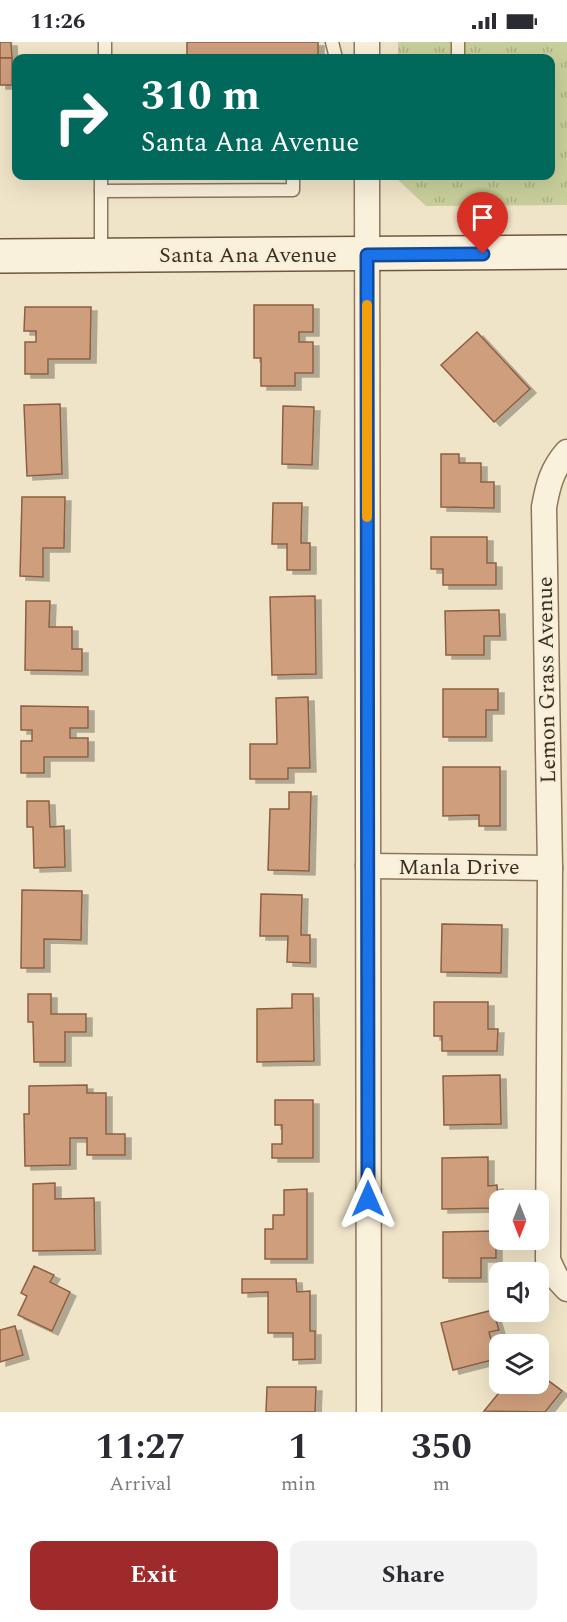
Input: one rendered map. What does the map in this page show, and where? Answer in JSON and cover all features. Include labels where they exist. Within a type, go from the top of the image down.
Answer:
[{"type":"street","points":[[367,180],[369,1412]]},
{"type":"street","name":"Santa Ana Avenue","points":[[0,256],[567,252]]},
{"type":"street","name":"Lemon Grass Avenue","points":[[562,458],[548,483],[544,507],[550,868],[548,1260],[556,1277],[567,1288]]},
{"type":"street","name":"Manla Drive","points":[[368,867],[550,868]]},
{"type":"lane","points":[[101,180],[101,256]]},
{"type":"lane","points":[[101,191],[293,190],[293,180]]},
{"type":"green space","points":[[398,42],[567,42],[567,205],[426,206],[398,180],[555,180],[555,54],[398,54]]},
{"type":"building","points":[[0,42],[11,42],[12,58],[0,58]]},
{"type":"building","points":[[187,42],[318,42],[318,54],[187,54]]},
{"type":"building","points":[[0,58],[12,58],[12,85],[0,85]]},
{"type":"building","points":[[254,305],[313,305],[313,332],[299,332],[299,342],[313,342],[313,373],[295,373],[295,386],[261,386],[261,358],[254,358]]},
{"type":"building","points":[[25,307],[91,307],[90,359],[48,359],[48,374],[25,374],[25,342],[36,342],[36,331],[24,331]]},
{"type":"building","points":[[477,332],[530,389],[494,422],[441,365]]},
{"type":"building","points":[[60,404],[62,474],[27,476],[24,405]]},
{"type":"building","points":[[283,406],[314,407],[312,465],[282,464]]},
{"type":"building","points":[[441,454],[459,454],[459,463],[481,463],[481,482],[494,482],[494,508],[441,507]]},
{"type":"building","points":[[22,497],[65,497],[64,548],[43,548],[43,577],[20,576]]},
{"type":"building","points":[[273,503],[302,503],[301,543],[310,543],[310,570],[287,570],[287,544],[272,544]]},
{"type":"building","points":[[431,537],[487,537],[487,563],[496,563],[496,585],[443,585],[443,569],[431,569]]},
{"type":"building","points":[[315,596],[316,674],[272,675],[270,597]]},
{"type":"building","points":[[26,601],[50,601],[49,627],[72,627],[72,649],[82,649],[82,671],[25,670]]},
{"type":"building","points":[[499,610],[500,636],[484,636],[484,655],[446,655],[445,611]]},
{"type":"building","points":[[443,689],[498,689],[498,710],[486,710],[486,737],[443,737]]},
{"type":"building","points":[[308,697],[310,768],[288,768],[288,779],[250,779],[250,744],[277,744],[276,698]]},
{"type":"building","points":[[21,706],[88,707],[88,728],[70,728],[70,738],[88,738],[88,757],[44,757],[44,773],[21,773],[21,741],[32,741],[32,730],[21,730]]},
{"type":"building","points":[[443,767],[500,767],[500,826],[479,826],[479,815],[443,816]]},
{"type":"building","points":[[289,792],[311,792],[309,871],[268,870],[270,809],[289,809]]},
{"type":"building","points":[[27,801],[49,801],[50,827],[64,826],[65,867],[34,868],[33,827],[27,827]]},
{"type":"building","points":[[22,890],[82,891],[81,940],[44,939],[44,968],[21,968]]},
{"type":"building","points":[[261,894],[302,895],[301,935],[310,935],[310,963],[287,962],[288,936],[260,936]]},
{"type":"building","points":[[442,924],[502,925],[501,973],[441,972]]},
{"type":"building","points":[[28,994],[51,994],[51,1014],[86,1014],[86,1032],[65,1032],[65,1062],[34,1062],[33,1022],[28,1022]]},
{"type":"building","points":[[292,994],[313,994],[314,1061],[257,1062],[257,1009],[292,1008]]},
{"type":"building","points":[[434,1002],[488,1002],[488,1029],[498,1029],[497,1051],[442,1051],[442,1036],[434,1036]]},
{"type":"building","points":[[500,1075],[501,1124],[444,1125],[443,1076]]},
{"type":"building","points":[[87,1085],[87,1093],[106,1093],[106,1134],[125,1134],[125,1155],[87,1155],[87,1138],[70,1138],[70,1165],[25,1166],[24,1114],[29,1114],[29,1086]]},
{"type":"building","points":[[275,1100],[313,1100],[313,1158],[272,1158],[272,1144],[282,1144],[282,1125],[275,1125]]},
{"type":"building","points":[[488,1157],[488,1186],[497,1185],[497,1190],[489,1190],[489,1208],[442,1209],[442,1158]]},
{"type":"building","points":[[55,1183],[55,1199],[94,1198],[95,1250],[33,1251],[33,1184]]},
{"type":"building","points":[[307,1189],[307,1259],[265,1259],[265,1229],[273,1229],[273,1215],[284,1215],[284,1190]]},
{"type":"building","points":[[489,1231],[489,1250],[496,1250],[496,1258],[481,1258],[481,1278],[443,1278],[443,1232]]},
{"type":"building","points":[[34,1266],[54,1275],[50,1282],[70,1292],[52,1331],[18,1315],[27,1296],[21,1293]]},
{"type":"building","points":[[242,1279],[296,1279],[297,1292],[310,1291],[310,1331],[315,1331],[315,1359],[293,1360],[293,1333],[268,1333],[268,1292],[242,1293]]},
{"type":"building","points":[[489,1311],[489,1322],[497,1322],[499,1330],[489,1332],[489,1361],[453,1370],[441,1323]]},
{"type":"building","points":[[15,1326],[23,1355],[0,1362],[0,1330]]},
{"type":"building","points":[[549,1381],[562,1391],[545,1412],[484,1411],[498,1394],[549,1394]]},
{"type":"building","points":[[267,1387],[316,1387],[315,1412],[266,1412]]},
{"type":"slow traffic","points":[[367,305],[367,517]]},
{"type":"route","points":[[368,1199],[367,255],[483,254]]}]
